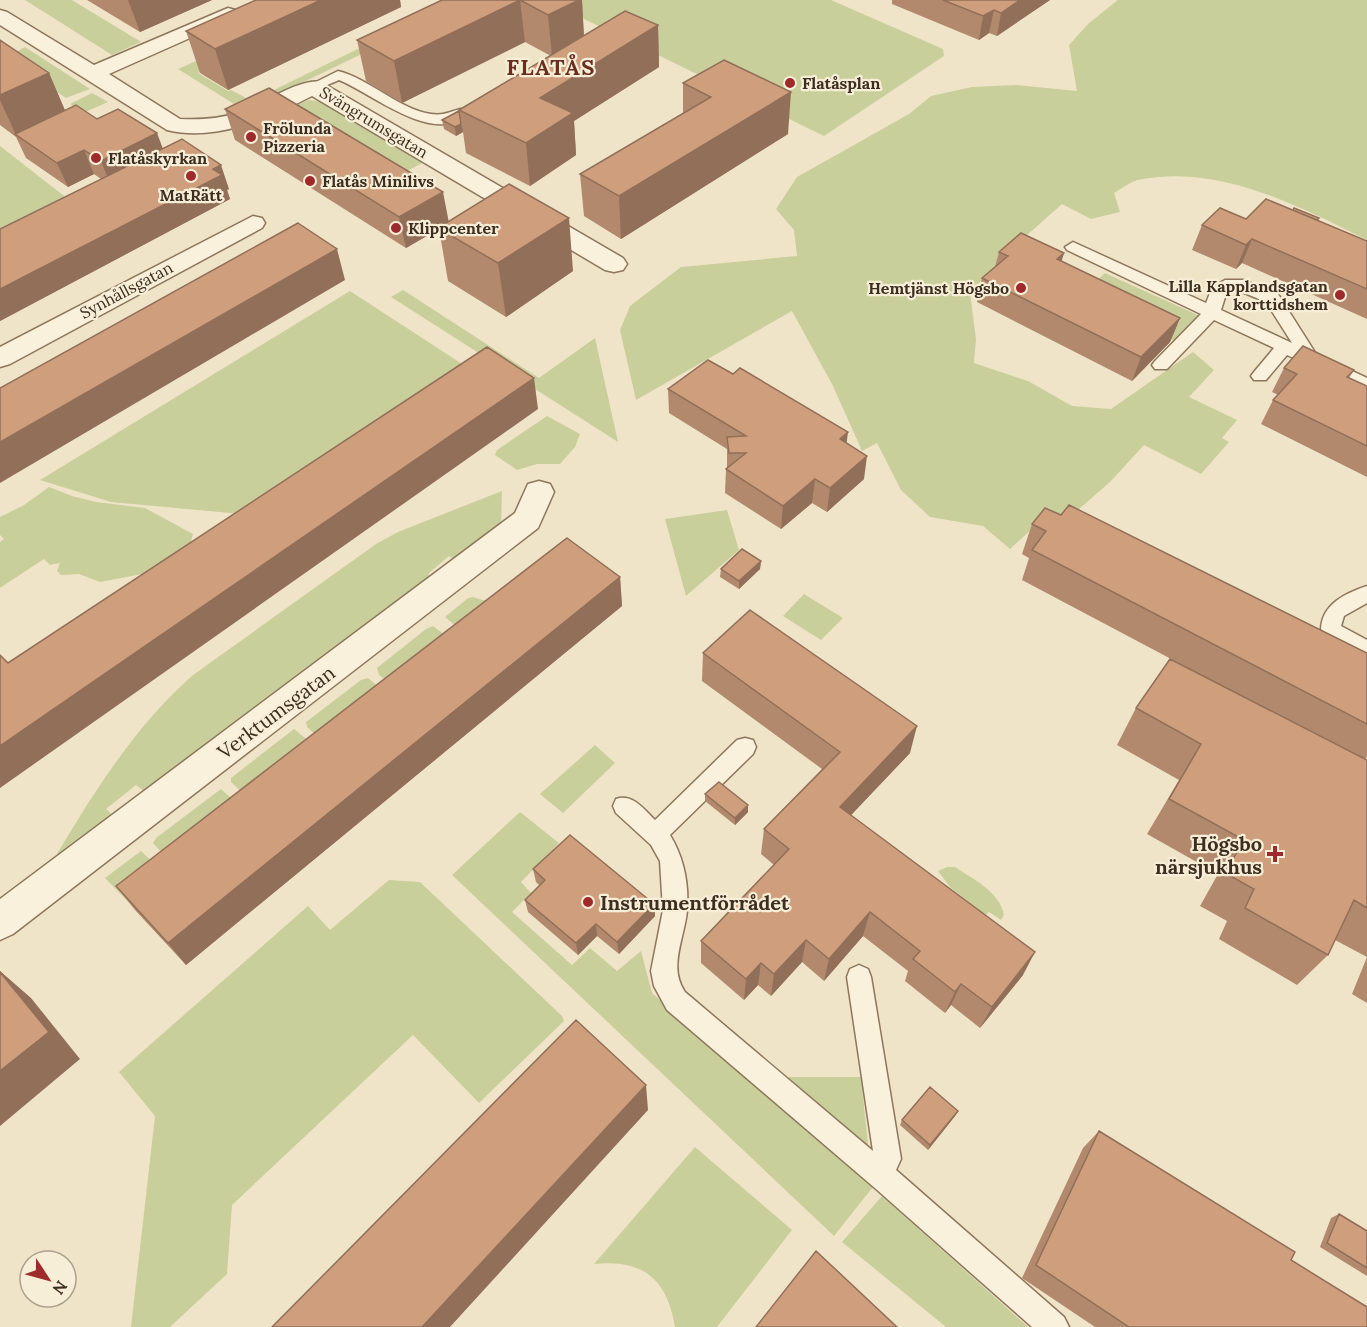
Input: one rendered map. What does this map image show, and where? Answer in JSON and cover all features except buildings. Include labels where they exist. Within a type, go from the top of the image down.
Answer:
[{"type":"street","points":[[92,74],[229,14],[251,8]]},
{"type":"street","name":"Svängrumsgatan","points":[[0,16],[175,125],[192,127],[245,120],[313,87],[614,264]]},
{"type":"street","name":"Synhållsgatan","points":[[0,358],[253,223]]},
{"type":"street","name":"Verktumsgatan","points":[[0,922],[527,520],[539,492]]},
{"type":"lane","points":[[313,87],[338,75],[411,113],[442,118],[461,113]]},
{"type":"lane","points":[[1073,247],[1367,385]]},
{"type":"lane","points":[[1161,365],[1212,312],[1216,295],[1225,285],[1237,284],[1262,292],[1278,305],[1311,358]]},
{"type":"lane","points":[[1260,376],[1285,346]]},
{"type":"lane","points":[[1367,594],[1337,610],[1330,621],[1331,629],[1340,637],[1367,649]]},
{"type":"lane","points":[[655,835],[745,747]]},
{"type":"lane","points":[[624,806],[655,835],[672,859],[675,910],[663,971],[666,986],[676,1001],[878,1172],[1054,1327]]},
{"type":"lane","points":[[859,977],[888,1159],[878,1172]]},
{"type":"green space","points":[[25,0],[72,0],[141,42],[112,55]]},
{"type":"green space","points":[[545,0],[831,0],[943,49],[944,56],[824,136]]},
{"type":"green space","points":[[1118,0],[1367,0],[1367,240],[1285,202],[1227,183],[1198,177],[1168,176],[1138,180],[1114,193],[1120,212],[1091,219],[1062,204],[1015,246],[970,293],[976,339],[974,363],[1028,381],[1072,406],[1111,409],[1193,352],[1214,370],[1189,397],[1237,420],[1222,438],[1229,442],[1201,474],[1144,445],[1110,482],[1079,509],[1032,529],[1010,549],[983,526],[930,517],[901,490],[877,443],[862,451],[833,386],[792,311],[636,400],[620,330],[630,306],[681,267],[797,256],[794,230],[776,209],[797,177],[909,114],[931,96],[972,87],[1016,85],[1077,91],[1069,45],[1089,23]]},
{"type":"green space","points":[[419,19],[428,22],[258,104],[239,107]]},
{"type":"green space","points":[[25,47],[90,89],[66,98],[5,58]]},
{"type":"green space","points":[[225,48],[221,62],[198,73],[228,91],[231,90],[246,98],[234,104],[178,69]]},
{"type":"green space","points":[[92,93],[108,102],[83,113],[70,104]]},
{"type":"green space","points":[[310,100],[328,103],[426,161],[396,177],[287,107]]},
{"type":"green space","points":[[0,146],[77,206],[0,244]]},
{"type":"green space","points":[[1105,273],[1202,317],[1179,343],[1080,296]]},
{"type":"green space","points":[[403,290],[539,378],[595,338],[618,442],[391,297]]},
{"type":"green space","points":[[350,291],[476,373],[241,514],[111,502],[40,480]]},
{"type":"green space","points":[[547,416],[580,434],[575,447],[560,464],[537,464],[517,470],[495,455],[497,450]]},
{"type":"green space","points":[[49,487],[96,502],[145,508],[193,534],[190,545],[153,572],[100,582],[79,574],[61,575],[57,571],[60,563],[50,565],[44,559],[0,588],[0,542],[4,539],[0,535],[0,517],[24,505]]},
{"type":"green space","points":[[502,491],[501,527],[461,563],[449,556],[429,573],[428,583],[150,796],[136,785],[106,809],[118,820],[56,865],[57,854],[118,759],[153,715],[193,675],[376,544],[398,532]]},
{"type":"green space","points":[[727,510],[739,550],[686,596],[665,519]]},
{"type":"green space","points":[[804,594],[843,618],[821,640],[783,616]]},
{"type":"green space","points":[[473,597],[486,601],[474,641],[445,617],[468,598]]},
{"type":"green space","points":[[433,626],[464,649],[405,695],[379,675],[377,668],[426,629]]},
{"type":"green space","points":[[368,678],[397,702],[333,751],[307,727],[306,722],[361,680]]},
{"type":"green space","points":[[294,729],[326,755],[258,808],[231,782],[231,778]]},
{"type":"green space","points":[[595,745],[615,763],[563,813],[540,794]]},
{"type":"green space","points":[[221,789],[251,816],[178,870],[153,843],[156,838]]},
{"type":"green space","points":[[520,812],[559,843],[521,882],[531,893],[512,912],[572,965],[590,948],[617,971],[641,951],[652,993],[873,1187],[834,1236],[452,875]]},
{"type":"green space","points":[[141,851],[170,879],[133,907],[105,878]]},
{"type":"green space","points":[[947,867],[955,867],[991,893],[997,899],[1004,915],[1001,920],[989,912],[985,915],[950,887],[938,871]]},
{"type":"green space","points":[[389,880],[420,882],[562,1016],[564,1021],[479,1103],[413,1035],[232,1205],[227,1274],[170,1327],[131,1327],[155,1116],[119,1072],[308,906],[330,930]]},
{"type":"green space","points":[[787,1077],[861,1077],[868,1144],[866,1146]]},
{"type":"green space","points":[[695,1147],[792,1230],[717,1327],[675,1327],[666,1296],[650,1275],[626,1265],[594,1264]]},
{"type":"green space","points":[[882,1196],[1028,1327],[946,1327],[842,1242]]},
{"type":"place","name":"Flatåsplan","points":[[790,83]]},
{"type":"place","name":"Frölunda Pizzeria","points":[[251,137]]},
{"type":"place","name":"Flatåskyrkan","points":[[96,158]]},
{"type":"place","name":"MatRätt","points":[[191,176]]},
{"type":"place","name":"Flatås Minilivs","points":[[310,181]]},
{"type":"place","name":"Klippcenter","points":[[396,228]]},
{"type":"place","name":"Hemtjänst Högsbo","points":[[1021,288]]},
{"type":"place","name":"Lilla Kapplandsgatan korttidshem","points":[[1340,295]]},
{"type":"place","name":"Högsbo närsjukhus","points":[[1275,854]]},
{"type":"place","name":"Instrumentförrådet","points":[[588,902]]},
{"type":"district","name":"FLATÅS","points":[[551,67]]}]
